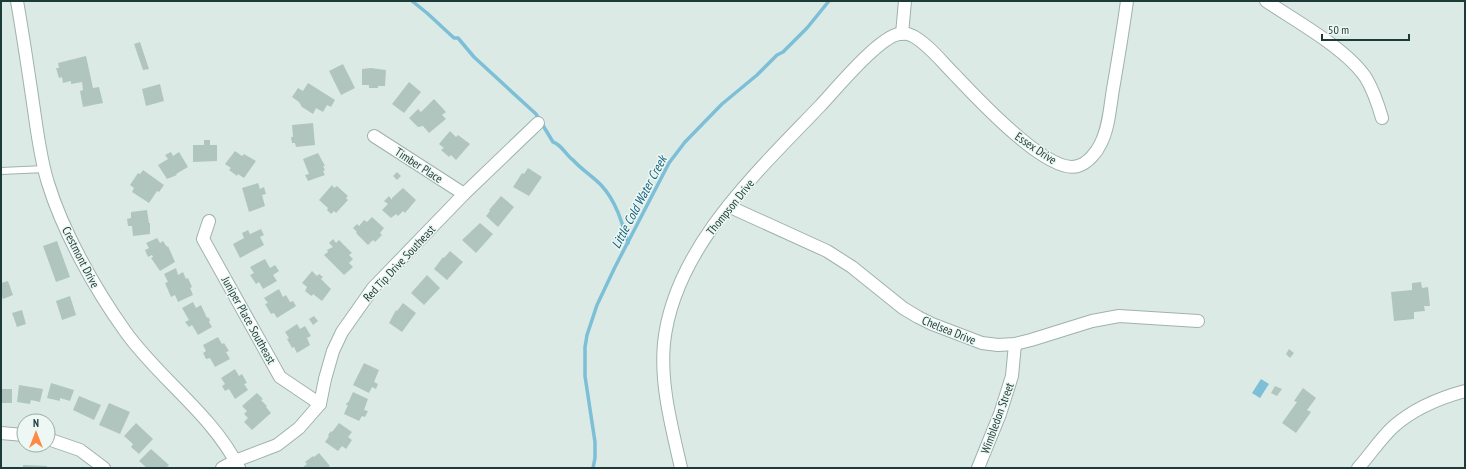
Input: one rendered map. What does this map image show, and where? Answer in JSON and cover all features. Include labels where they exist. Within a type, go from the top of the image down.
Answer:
[{"type":"street","name":"Crestmont Drive","points":[[17,1],[38,136],[48,183],[76,248],[98,290],[125,331],[140,351],[200,414],[229,449],[237,465]]},
{"type":"street","points":[[902,34],[905,1]]},
{"type":"street","name":"Essex Drive","points":[[902,34],[911,35],[926,46],[980,102],[1013,132],[1037,151],[1064,166],[1078,166],[1092,157],[1102,142],[1108,120],[1127,1]]},
{"type":"street","points":[[1266,1],[1328,42],[1351,60],[1366,78],[1378,103],[1382,118]]},
{"type":"street","name":"Thompson Drive","points":[[681,468],[664,384],[664,344],[671,309],[685,273],[710,229],[728,206],[781,147],[870,54],[893,36],[902,34]]},
{"type":"street","name":"Red Tip Drive Southeast","points":[[222,468],[237,465],[277,445],[299,428],[320,404],[333,351],[342,332],[356,310],[373,288],[464,194],[538,124]]},
{"type":"street","name":"Timber Place","points":[[374,136],[464,194]]},
{"type":"street","name":"Chelsea Drive","points":[[728,206],[827,251],[852,267],[903,308],[918,318],[982,343],[998,345],[1015,344],[1105,318],[1119,316],[1198,321]]},
{"type":"street","name":"Juniper Place Southeast","points":[[209,221],[203,239],[280,377],[320,404]]},
{"type":"street","name":"Wimbledon Street","points":[[978,468],[1000,414],[1012,376],[1015,344]]},
{"type":"street","points":[[1358,468],[1393,428],[1417,410],[1430,403],[1465,391]]},
{"type":"street","points":[[1,433],[16,434]]},
{"type":"street","points":[[56,442],[80,450],[104,468]]},
{"type":"lane","points":[[1,171],[45,169]]},
{"type":"water","points":[[1261,379],[1269,384],[1260,398],[1252,393]]},
{"type":"building","points":[[140,42],[149,69],[143,70],[134,44]]},
{"type":"building","points":[[86,56],[93,88],[99,87],[103,103],[83,107],[80,91],[83,90],[82,82],[71,84],[71,81],[63,83],[62,77],[59,78],[56,68],[59,68],[58,63]]},
{"type":"building","points":[[343,64],[355,88],[341,95],[329,71]]},
{"type":"building","points":[[371,68],[386,70],[385,86],[369,88],[369,85],[362,85],[362,69]]},
{"type":"building","points":[[409,82],[421,92],[404,113],[392,104]]},
{"type":"building","points":[[308,83],[335,100],[331,107],[327,105],[323,112],[316,108],[313,114],[302,107],[299,102],[292,97],[298,88],[303,91]]},
{"type":"building","points":[[160,84],[164,101],[146,106],[142,89]]},
{"type":"building","points":[[434,99],[446,112],[442,115],[446,119],[429,133],[423,126],[418,127],[409,118],[418,109],[421,112]]},
{"type":"building","points":[[313,123],[315,145],[296,147],[295,143],[292,143],[292,125]]},
{"type":"building","points":[[450,131],[456,137],[458,135],[470,144],[456,160],[451,155],[449,157],[441,150],[444,148],[439,144]]},
{"type":"building","points":[[204,140],[210,140],[210,145],[217,145],[217,161],[193,162],[193,145],[204,145]]},
{"type":"building","points":[[235,151],[242,156],[244,154],[256,161],[244,178],[238,174],[237,176],[229,170],[231,168],[225,164]]},
{"type":"building","points":[[171,152],[173,156],[179,152],[188,167],[176,174],[177,175],[167,179],[158,165],[168,159],[165,155]]},
{"type":"building","points":[[318,153],[325,166],[323,166],[325,170],[323,171],[325,175],[308,181],[305,175],[309,174],[303,159]]},
{"type":"building","points":[[528,168],[542,177],[529,196],[513,187],[522,173],[524,174]]},
{"type":"building","points":[[143,170],[164,185],[159,192],[157,191],[149,203],[132,192],[134,188],[130,185],[138,173],[140,174]]},
{"type":"building","points":[[397,172],[401,176],[397,180],[393,176]]},
{"type":"building","points":[[258,183],[260,189],[264,187],[266,194],[262,195],[265,206],[249,212],[242,188]]},
{"type":"building","points":[[332,185],[334,188],[337,186],[348,196],[346,198],[348,200],[336,213],[334,211],[331,214],[327,210],[328,208],[319,200]]},
{"type":"building","points":[[403,188],[416,200],[405,213],[403,211],[398,216],[396,214],[391,218],[382,210],[388,204],[384,201],[389,196],[392,200],[392,198]]},
{"type":"building","points":[[501,196],[514,207],[498,227],[486,216]]},
{"type":"building","points":[[147,210],[150,223],[150,234],[133,236],[132,226],[128,226],[127,219],[131,218],[131,212]]},
{"type":"building","points":[[372,217],[384,228],[380,233],[382,235],[375,242],[373,240],[368,245],[353,228],[357,224],[359,226],[364,220],[367,222]]},
{"type":"building","points":[[480,223],[493,234],[476,253],[462,240]]},
{"type":"building","points":[[261,229],[264,235],[260,237],[264,245],[240,258],[233,244],[244,238],[242,233],[248,230],[250,234]]},
{"type":"building","points":[[157,238],[160,243],[163,241],[167,247],[168,246],[175,262],[160,271],[151,258],[153,257],[152,255],[148,257],[145,250],[149,248],[146,243]]},
{"type":"building","points":[[333,239],[336,243],[339,240],[352,253],[349,255],[353,259],[349,263],[353,267],[344,275],[324,255],[328,252],[327,250],[333,247],[329,243]]},
{"type":"building","points":[[57,241],[70,277],[56,282],[43,246]]},
{"type":"building","points":[[450,251],[463,262],[447,280],[434,269],[443,257],[444,258]]},
{"type":"building","points":[[265,259],[270,268],[275,265],[279,271],[273,275],[277,281],[263,289],[259,282],[256,284],[250,275],[254,273],[250,267]]},
{"type":"building","points":[[176,268],[178,275],[183,272],[186,279],[188,278],[192,287],[190,288],[193,295],[178,302],[175,295],[171,297],[165,283],[168,282],[164,274]]},
{"type":"building","points":[[312,271],[317,276],[319,274],[323,277],[321,279],[331,289],[322,301],[313,294],[312,296],[305,291],[307,287],[302,283]]},
{"type":"building","points":[[427,275],[440,288],[424,305],[411,293]]},
{"type":"building","points":[[8,281],[13,295],[3,299],[1,295],[1,283]]},
{"type":"building","points":[[1421,282],[1422,288],[1428,287],[1430,306],[1424,306],[1425,311],[1414,312],[1414,319],[1394,321],[1391,292],[1412,290],[1412,283]]},
{"type":"building","points":[[279,289],[283,297],[286,295],[290,302],[293,301],[296,306],[277,318],[274,313],[271,314],[265,304],[268,303],[264,298]]},
{"type":"building","points":[[70,296],[76,315],[62,320],[56,301]]},
{"type":"building","points":[[193,302],[196,308],[201,305],[207,318],[208,317],[210,320],[209,322],[212,327],[198,335],[192,325],[189,327],[185,322],[189,320],[182,308]]},
{"type":"building","points":[[403,303],[416,313],[402,332],[389,323],[396,310],[397,311]]},
{"type":"building","points":[[22,310],[26,324],[17,327],[12,313]]},
{"type":"building","points":[[314,316],[318,321],[313,325],[309,319]]},
{"type":"building","points":[[297,324],[300,329],[305,326],[311,336],[307,338],[310,345],[297,353],[294,347],[292,348],[287,339],[289,338],[285,332]]},
{"type":"building","points":[[218,337],[229,351],[226,352],[230,359],[215,367],[210,358],[206,359],[203,353],[206,351],[203,345]]},
{"type":"building","points":[[1289,349],[1294,353],[1290,358],[1286,354]]},
{"type":"building","points":[[364,363],[379,370],[374,382],[378,384],[376,389],[372,387],[369,393],[353,385]]},
{"type":"building","points":[[235,369],[239,376],[242,374],[247,383],[244,384],[248,390],[235,399],[229,389],[225,391],[222,386],[225,384],[221,378]]},
{"type":"building","points":[[51,383],[74,390],[70,401],[60,398],[60,401],[47,398]]},
{"type":"building","points":[[19,385],[43,389],[40,402],[31,400],[30,404],[17,402]]},
{"type":"building","points":[[1275,386],[1282,389],[1277,396],[1271,393]]},
{"type":"building","points":[[1303,388],[1316,398],[1307,410],[1311,412],[1296,433],[1282,423],[1297,402],[1294,401]]},
{"type":"building","points":[[1,389],[12,389],[12,403],[1,403]]},
{"type":"building","points":[[353,392],[368,399],[364,410],[368,411],[365,417],[362,416],[359,421],[344,414],[348,405],[346,405],[347,402],[348,403]]},
{"type":"building","points":[[257,393],[263,399],[261,400],[271,413],[252,430],[244,422],[248,418],[244,414],[247,411],[242,406]]},
{"type":"building","points":[[79,396],[101,405],[94,420],[73,410]]},
{"type":"building","points":[[109,403],[130,412],[120,434],[99,425]]},
{"type":"building","points":[[136,423],[153,439],[139,454],[131,447],[133,444],[124,436]]},
{"type":"building","points":[[339,423],[352,432],[348,437],[352,440],[346,449],[342,446],[338,451],[325,442],[329,436],[328,435]]},
{"type":"building","points":[[151,449],[169,465],[166,468],[147,468],[139,461]]},
{"type":"building","points":[[319,453],[330,468],[302,468],[307,464],[305,462]]},
{"type":"building","points":[[23,465],[47,466],[47,468],[23,468]]},
{"type":"waterway","points":[[412,1],[454,38],[458,38],[474,57],[536,114],[553,142],[559,145],[570,158],[601,185],[615,205],[628,243]]},
{"type":"waterway","name":"Little Cold Water Creek","points":[[593,468],[595,458],[595,442],[585,376],[585,347],[587,335],[597,305],[615,267],[669,163],[685,142],[722,104],[757,75],[777,55],[783,52],[807,28],[829,1]]}]
